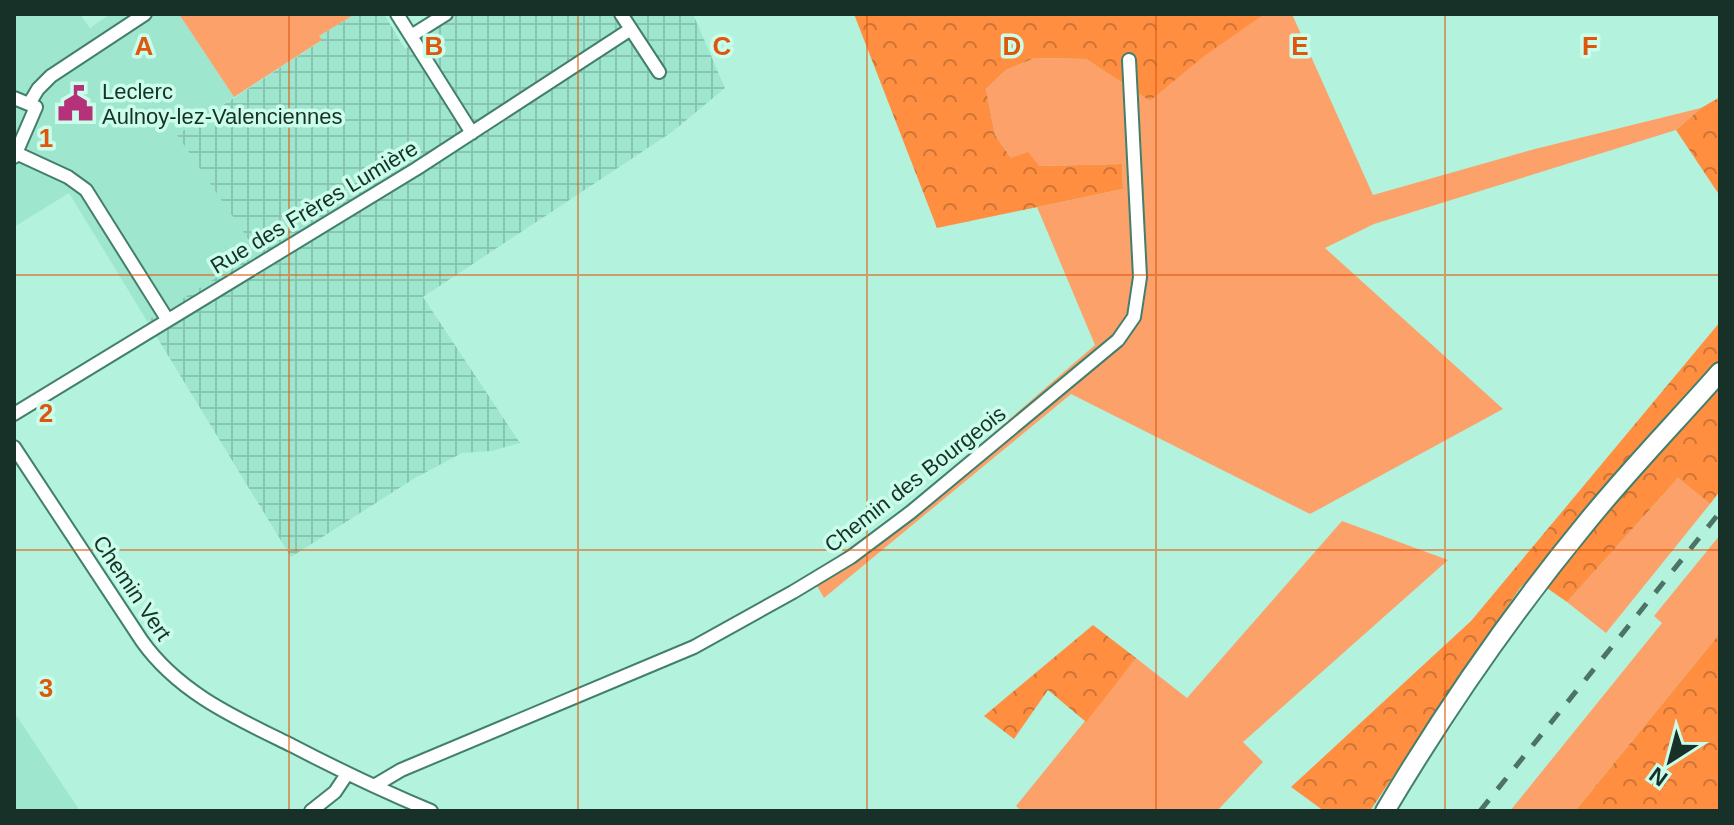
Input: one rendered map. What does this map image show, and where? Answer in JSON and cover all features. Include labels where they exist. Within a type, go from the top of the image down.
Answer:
[{"type":"street","points":[[29,104],[51,76],[145,14]]},
{"type":"street","points":[[397,14],[472,133]]},
{"type":"street","points":[[411,36],[446,14]]},
{"type":"street","points":[[621,14],[659,72]]},
{"type":"street","name":"Rue des Frères Lumière","points":[[14,414],[472,133],[631,29]]},
{"type":"street","name":"Chemin des Bourgeois","points":[[374,786],[401,770],[694,647],[793,592],[851,557],[900,521],[1118,340],[1134,317],[1140,277],[1129,60]]},
{"type":"street","points":[[14,98],[36,107],[15,154],[68,177],[86,190],[167,319]]},
{"type":"street","points":[[1385,811],[1478,664],[1551,566],[1609,495],[1720,372]]},
{"type":"street","name":"Chemin Vert","points":[[14,447],[161,665],[219,709],[347,774],[431,811]]},
{"type":"street","points":[[311,811],[335,792],[347,774]]},
{"type":"shaded area","points":[[14,14],[80,14],[90,28],[110,14],[179,14],[234,97],[177,135],[258,252],[147,321],[69,193],[14,227]]},
{"type":"shaded area","points":[[179,14],[355,14],[319,36],[322,40],[234,97]]},
{"type":"shaded area","points":[[355,14],[384,14],[405,49],[458,14],[693,14],[725,88],[672,132],[423,297],[520,443],[492,451],[462,453],[415,478],[291,557],[147,321],[257,252],[177,135],[321,41],[319,36]]},
{"type":"shaded area","points":[[1265,14],[1292,14],[1373,195],[1535,149],[1701,108],[1676,130],[1374,224],[1325,248],[1503,409],[1310,514],[1071,394],[824,598],[811,575],[914,502],[1095,345],[1037,207],[1123,189],[1122,164],[1039,166],[1011,158],[995,135],[986,89],[1006,70],[1035,58],[1086,59],[1150,101],[1203,56]]},
{"type":"shaded area","points":[[1678,478],[1710,504],[1606,633],[1567,602]]},
{"type":"shaded area","points":[[1342,521],[1448,560],[1243,742],[1263,762],[1217,811],[1022,811],[1016,806],[1136,658],[1187,698]]},
{"type":"shaded area","points":[[1720,535],[1720,633],[1575,811],[1510,811],[1662,623],[1654,616]]},
{"type":"shaded area","points":[[14,712],[80,811],[14,811]]},
{"type":"green space","points":[[854,14],[1265,14],[1204,56],[1150,101],[1086,59],[1035,58],[1006,70],[986,89],[995,135],[1011,158],[1028,152],[1039,166],[1122,164],[1123,189],[937,228]]},
{"type":"green space","points":[[1720,97],[1720,196],[1676,130],[1701,108]]},
{"type":"green space","points":[[1720,322],[1720,491],[1710,504],[1678,478],[1567,602],[1531,577],[1520,588],[1370,811],[1324,811],[1291,787],[1471,621]]},
{"type":"green space","points":[[1093,625],[1136,658],[1086,722],[1048,690],[1014,739],[984,716]]},
{"type":"green space","points":[[1720,633],[1720,810],[1575,811]]},
{"type":"railway","points":[[1480,811],[1720,512]]},
{"type":"place","name":"Leclerc Aulnoy-lez-Valenciennes","points":[[76,104]]}]
